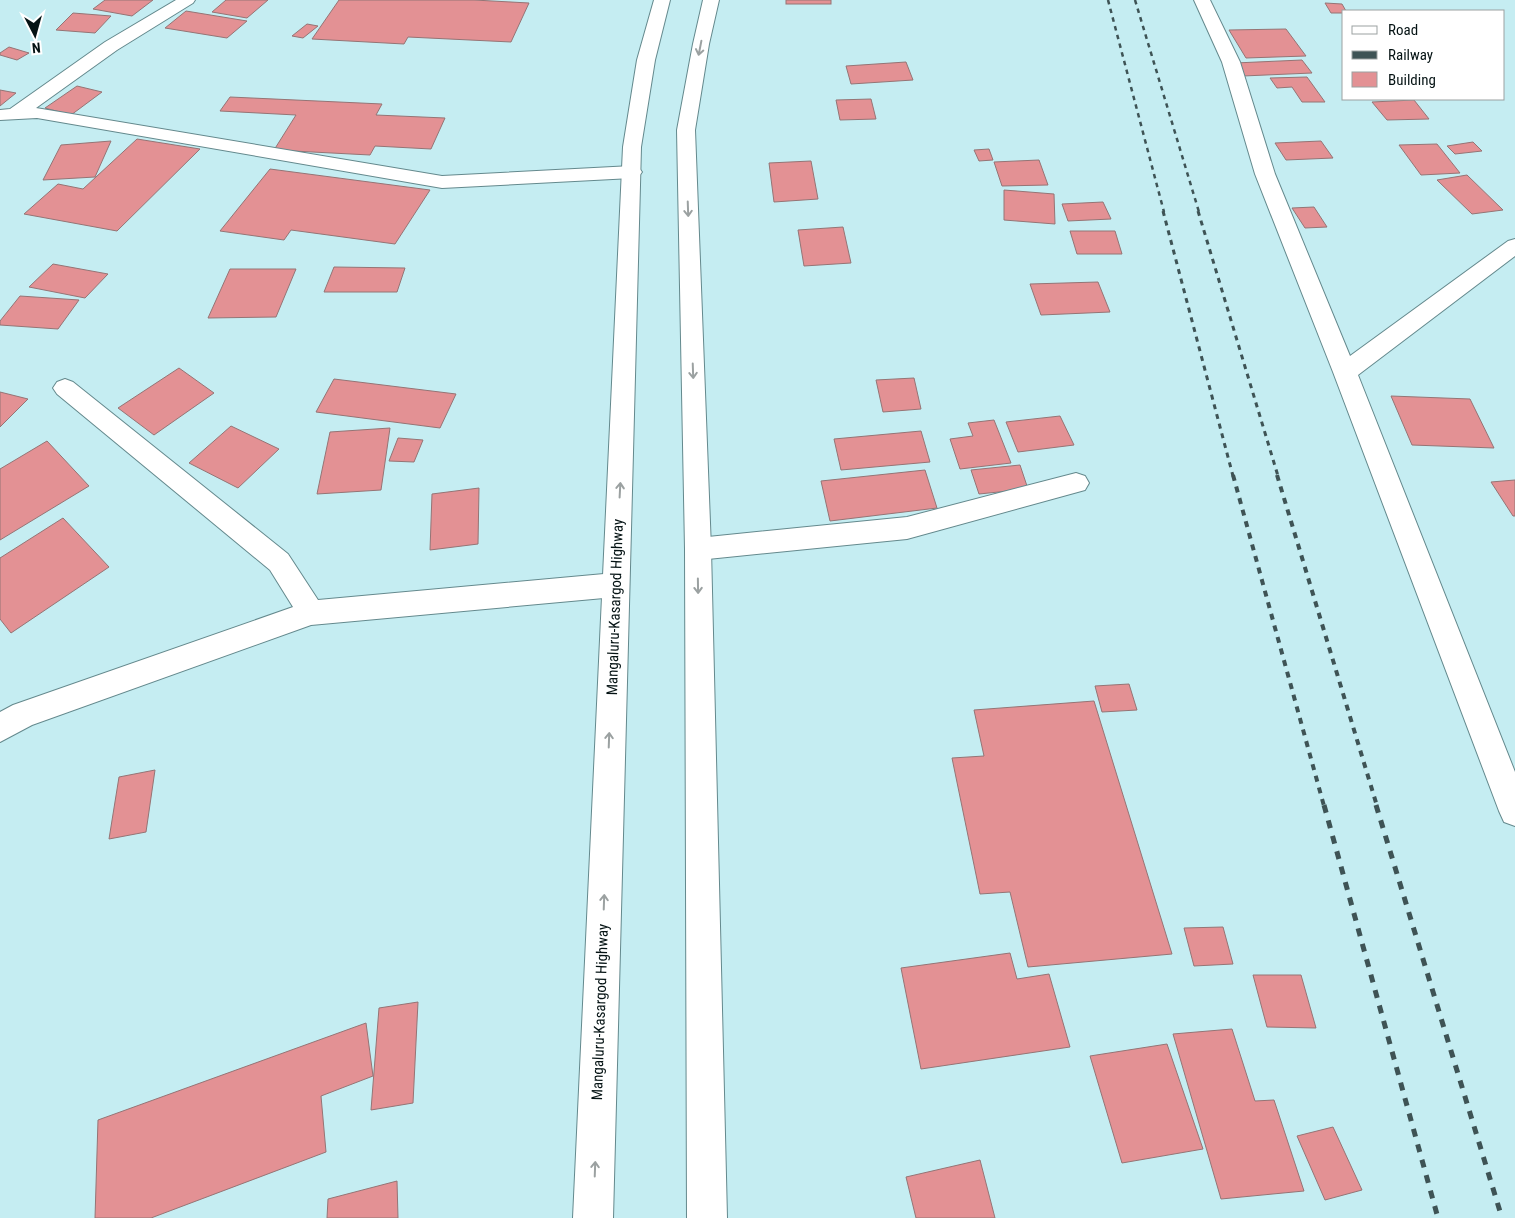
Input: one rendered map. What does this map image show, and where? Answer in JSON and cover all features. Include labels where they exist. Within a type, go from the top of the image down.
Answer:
[{"type":"main road","points":[[8,114],[111,46],[187,0]]},
{"type":"main road","name":"Mangaluru-Kasargod Highway","points":[[593,1218],[632,147],[646,60],[662,0]]},
{"type":"main road","points":[[707,1218],[698,549],[686,130],[701,44],[711,0]]},
{"type":"main road","points":[[1202,0],[1231,62],[1265,174],[1345,372],[1515,811]]},
{"type":"main road","points":[[8,114],[37,113],[442,182],[632,172]]},
{"type":"main road","points":[[1345,372],[1515,246]]},
{"type":"main road","points":[[65,388],[279,562],[311,613]]},
{"type":"main road","points":[[698,549],[906,528],[1076,483]]},
{"type":"main road","points":[[0,728],[23,715],[311,613],[615,585]]},
{"type":"building","points":[[105,0],[153,0],[132,16],[93,9]]},
{"type":"building","points":[[226,0],[268,0],[247,18],[212,12]]},
{"type":"building","points":[[339,0],[474,0],[529,3],[511,42],[408,37],[404,44],[312,39]]},
{"type":"building","points":[[786,0],[831,0],[831,4],[786,4]]},
{"type":"building","points":[[1325,3],[1342,4],[1345,10],[1342,10],[1342,13],[1331,13]]},
{"type":"building","points":[[186,11],[247,21],[227,38],[165,28]]},
{"type":"building","points":[[73,13],[111,16],[95,33],[56,30]]},
{"type":"building","points":[[307,24],[318,26],[303,38],[292,36]]},
{"type":"building","points":[[1286,29],[1306,56],[1246,58],[1229,30]]},
{"type":"building","points":[[9,47],[29,53],[17,60],[0,55]]},
{"type":"building","points":[[1302,60],[1312,73],[1243,76],[1235,63]]},
{"type":"building","points":[[906,62],[913,80],[851,84],[846,66]]},
{"type":"building","points":[[1307,77],[1325,102],[1302,102],[1292,87],[1277,88],[1270,78]]},
{"type":"building","points":[[77,86],[102,92],[71,115],[45,108]]},
{"type":"building","points":[[0,90],[16,93],[0,106]]},
{"type":"building","points":[[230,97],[382,104],[376,115],[445,118],[431,149],[375,146],[370,155],[274,150],[296,115],[220,111]]},
{"type":"building","points":[[871,99],[876,119],[840,120],[836,100]]},
{"type":"building","points":[[1414,100],[1429,119],[1387,120],[1372,102]]},
{"type":"building","points":[[137,139],[200,149],[117,231],[24,214],[58,184],[83,189]]},
{"type":"building","points":[[111,141],[95,177],[43,180],[61,145]]},
{"type":"building","points":[[1321,141],[1333,158],[1286,160],[1275,143]]},
{"type":"building","points":[[1473,142],[1482,151],[1455,154],[1447,146]]},
{"type":"building","points":[[1437,144],[1460,173],[1421,175],[1399,145]]},
{"type":"building","points":[[989,149],[993,160],[979,161],[974,150]]},
{"type":"building","points":[[1039,160],[1048,185],[1002,186],[994,162]]},
{"type":"building","points":[[811,161],[818,199],[774,202],[769,163]]},
{"type":"building","points":[[270,169],[430,190],[395,244],[291,230],[284,240],[220,231]]},
{"type":"building","points":[[1467,175],[1503,210],[1472,214],[1437,180]]},
{"type":"building","points":[[1004,190],[1054,194],[1055,224],[1004,220]]},
{"type":"building","points":[[1103,202],[1111,219],[1068,221],[1062,204]]},
{"type":"building","points":[[1314,207],[1327,227],[1305,228],[1292,208]]},
{"type":"building","points":[[843,227],[851,263],[804,266],[798,230]]},
{"type":"building","points":[[1070,231],[1115,231],[1122,254],[1077,254]]},
{"type":"building","points":[[53,264],[108,274],[85,298],[29,287]]},
{"type":"building","points":[[334,267],[405,268],[397,292],[324,292]]},
{"type":"building","points":[[230,269],[296,269],[276,317],[208,318]]},
{"type":"building","points":[[1098,282],[1110,312],[1041,315],[1030,284]]},
{"type":"building","points":[[20,296],[79,300],[58,329],[0,325],[0,321]]},
{"type":"building","points":[[179,368],[214,393],[154,435],[118,408]]},
{"type":"building","points":[[914,378],[921,409],[883,412],[876,380]]},
{"type":"building","points":[[334,379],[456,394],[440,428],[316,412]]},
{"type":"building","points":[[0,392],[28,399],[0,427]]},
{"type":"building","points":[[1391,396],[1470,399],[1494,448],[1412,445]]},
{"type":"building","points":[[1060,416],[1074,445],[1018,452],[1006,422]]},
{"type":"building","points":[[994,420],[1011,463],[960,469],[950,439],[973,436],[968,423]]},
{"type":"building","points":[[231,426],[279,449],[238,488],[189,463]]},
{"type":"building","points":[[390,428],[381,490],[317,494],[330,432]]},
{"type":"building","points":[[921,431],[930,462],[841,470],[834,439]]},
{"type":"building","points":[[398,438],[423,440],[414,462],[389,461]]},
{"type":"building","points":[[47,441],[89,486],[0,540],[0,469]]},
{"type":"building","points":[[1020,465],[1028,489],[979,494],[971,470]]},
{"type":"building","points":[[925,470],[937,508],[830,521],[821,481]]},
{"type":"building","points":[[1515,480],[1515,516],[1513,516],[1491,482]]},
{"type":"building","points":[[479,488],[478,544],[430,550],[432,494]]},
{"type":"building","points":[[63,518],[109,567],[11,633],[0,619],[0,558]]},
{"type":"building","points":[[1129,684],[1137,710],[1102,712],[1095,686]]},
{"type":"building","points":[[1094,701],[1172,954],[1028,967],[1010,892],[980,894],[952,758],[984,756],[974,710]]},
{"type":"building","points":[[155,770],[146,832],[109,839],[119,777]]},
{"type":"building","points":[[1223,927],[1233,964],[1194,966],[1184,928]]},
{"type":"building","points":[[1010,953],[1017,979],[1049,974],[1070,1047],[921,1069],[901,968]]},
{"type":"building","points":[[1253,975],[1301,975],[1316,1028],[1267,1027]]},
{"type":"building","points":[[418,1002],[413,1103],[371,1110],[379,1008]]},
{"type":"building","points":[[366,1023],[373,1076],[321,1096],[326,1152],[151,1218],[95,1218],[98,1120]]},
{"type":"building","points":[[1232,1029],[1255,1101],[1274,1100],[1304,1191],[1221,1199],[1173,1034]]},
{"type":"building","points":[[1167,1044],[1203,1149],[1122,1163],[1090,1056]]},
{"type":"building","points":[[1333,1127],[1362,1190],[1325,1200],[1297,1136]]},
{"type":"building","points":[[980,1160],[995,1218],[916,1218],[906,1177]]},
{"type":"building","points":[[397,1181],[398,1218],[327,1218],[328,1199]]},
{"type":"railway","points":[[1108,0],[1164,212]]},
{"type":"railway","points":[[1135,0],[1199,212]]},
{"type":"railway","points":[[1163,211],[1233,476]]},
{"type":"railway","points":[[1198,211],[1278,476]]},
{"type":"railway","points":[[1233,475],[1324,806]]},
{"type":"railway","points":[[1277,475],[1377,806]]},
{"type":"railway","points":[[1324,805],[1438,1218]]},
{"type":"railway","points":[[1376,805],[1502,1218]]}]
